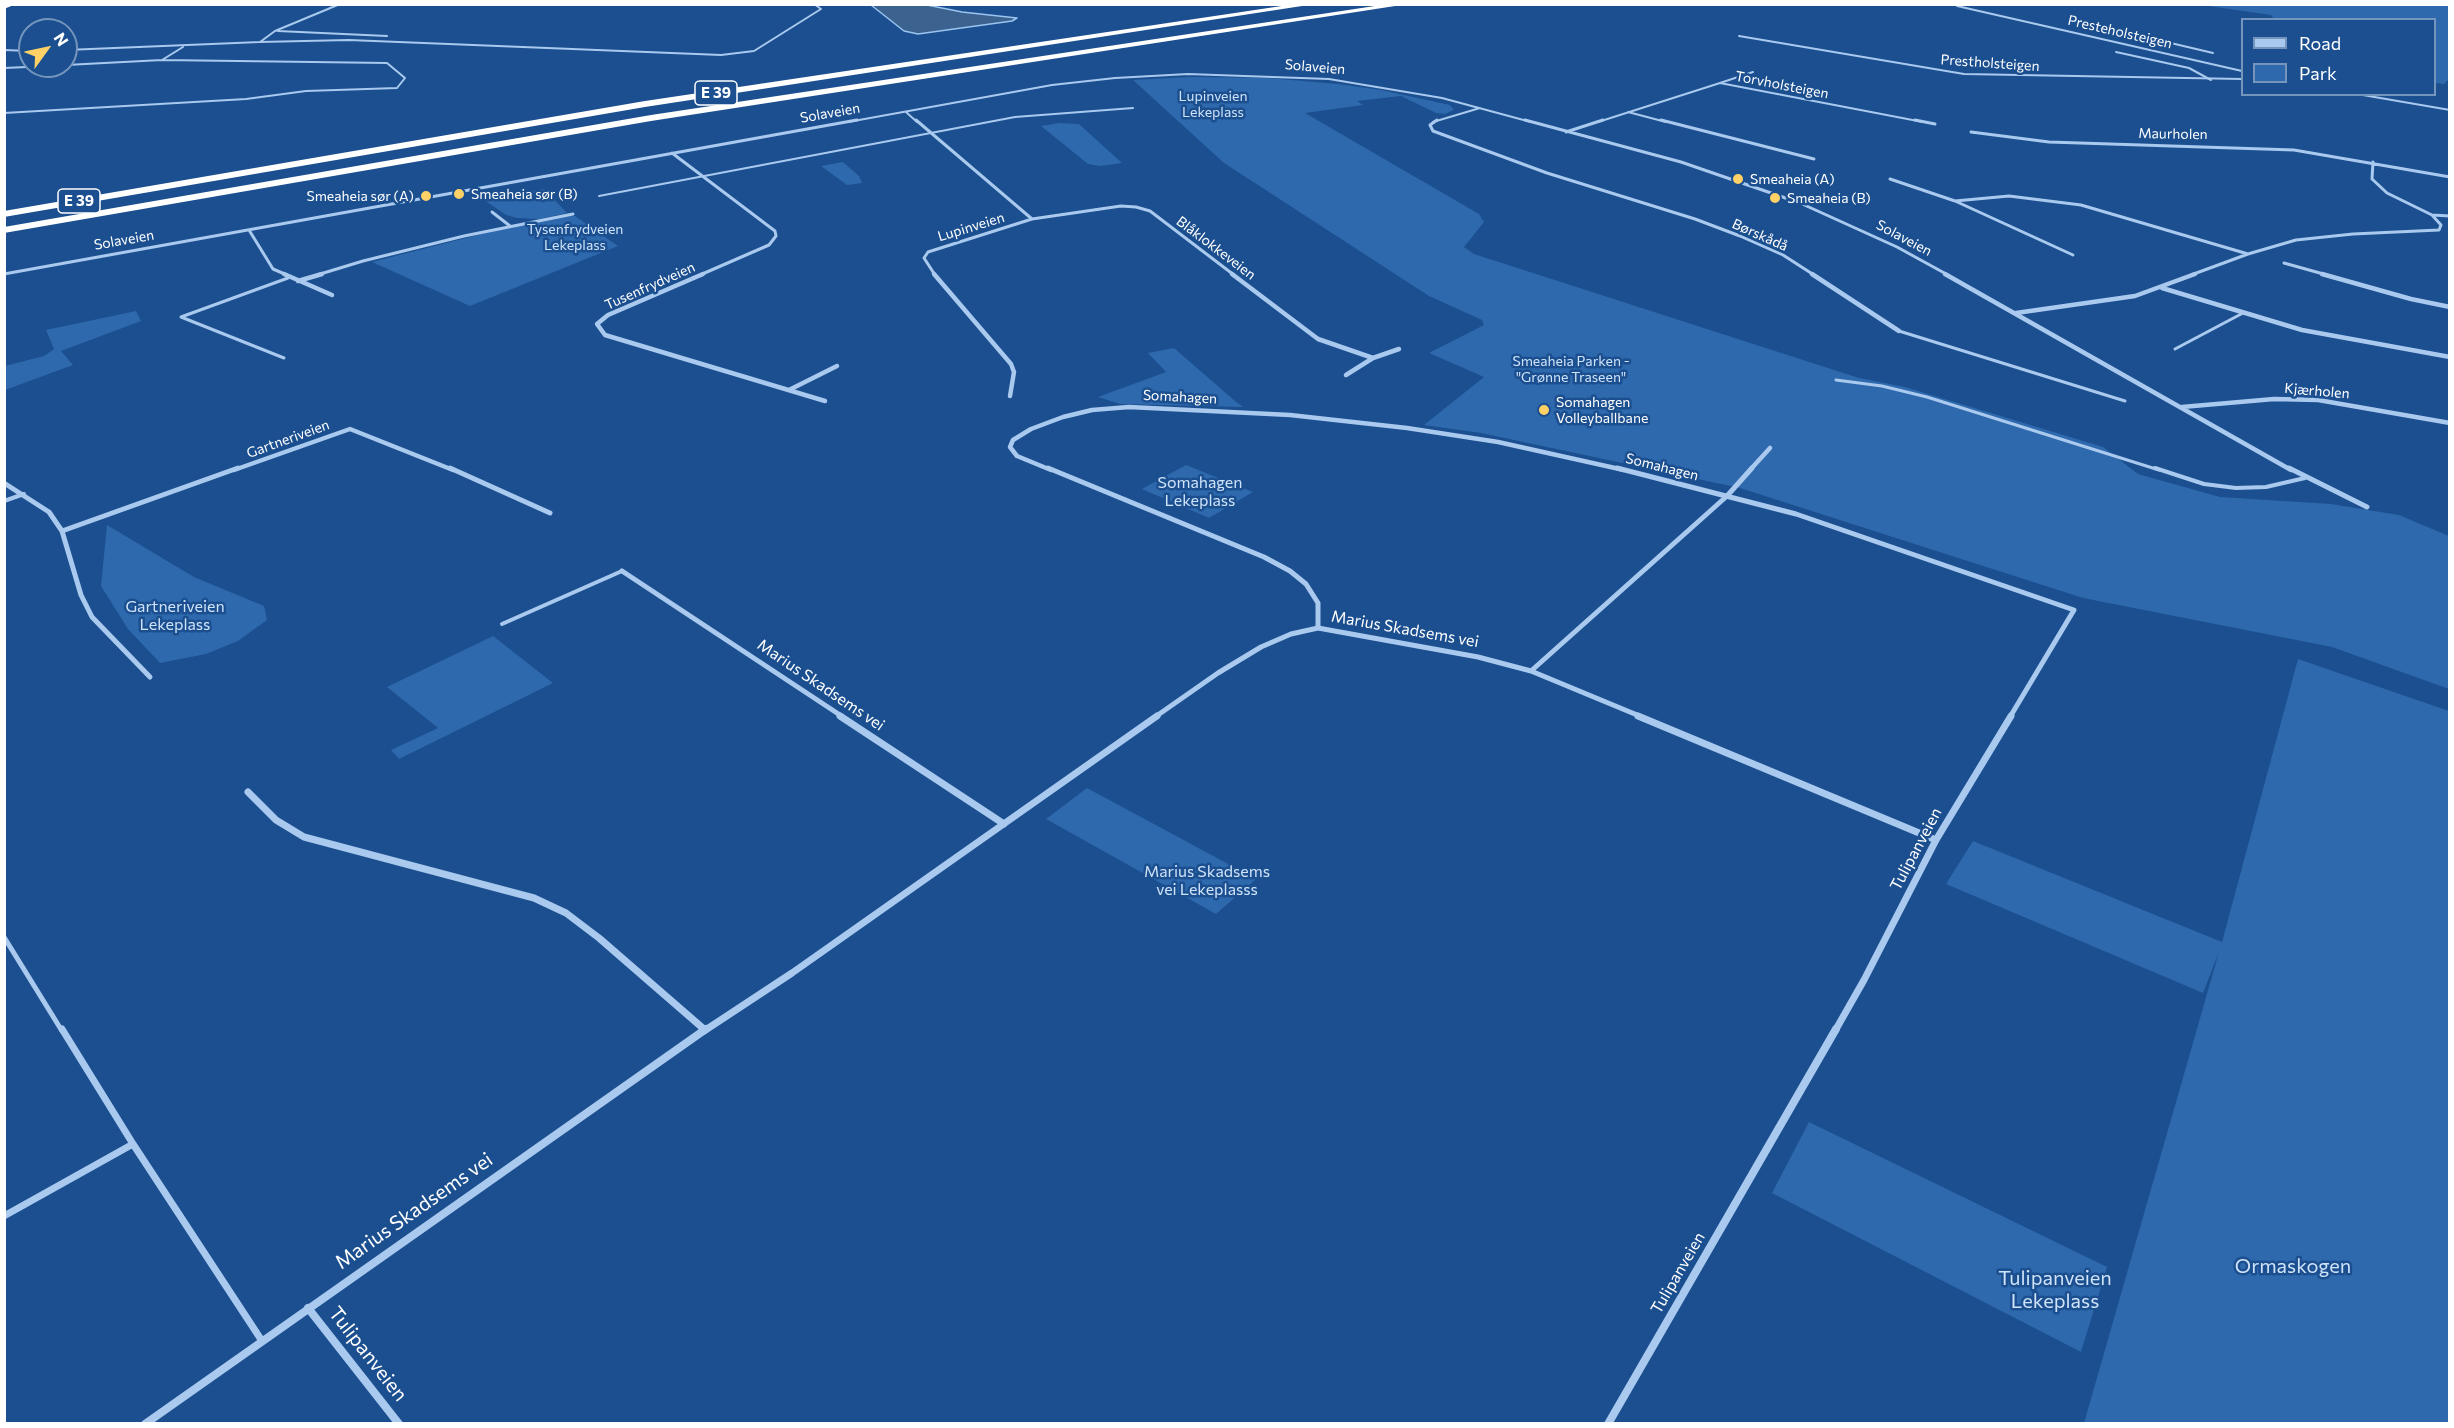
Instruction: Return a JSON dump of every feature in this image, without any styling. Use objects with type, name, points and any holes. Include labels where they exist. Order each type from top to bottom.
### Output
[{"type":"highway","points":[[4,7],[13,4]]},
{"type":"highway","name":"E 39","points":[[4,214],[645,104],[1312,4]]},
{"type":"highway","name":"E 39","points":[[4,230],[651,118],[1406,4]]},
{"type":"street","name":"Presteholsteigen","points":[[1957,6],[2241,71]]},
{"type":"street","name":"Prestholsteigen","points":[[1739,36],[1964,74],[2241,80]]},
{"type":"street","name":"Solaveien","points":[[4,274],[1052,85],[1154,75],[1287,76],[1372,85],[1442,98],[1681,162],[1800,203],[1897,247],[2305,478],[2367,507]]},
{"type":"street","name":"Torvholsteigen","points":[[1566,132],[1720,84],[1935,124]]},
{"type":"street","points":[[2370,96],[2450,110]]},
{"type":"street","name":"Børskådå","points":[[1481,108],[1434,121],[1430,125],[1433,131],[1547,173],[1695,219],[1740,236],[1783,255],[1899,331]]},
{"type":"street","name":"Lupinveien","points":[[906,112],[1032,219]]},
{"type":"street","points":[[1628,112],[1814,159]]},
{"type":"street","name":"Maurholen","points":[[1971,132],[2049,142],[2262,147],[2313,152],[2450,177]]},
{"type":"street","name":"Tusenfrydveien","points":[[672,153],[700,176],[763,220],[775,231],[776,236],[769,244],[758,250],[608,315],[597,324],[605,335],[825,401]]},
{"type":"street","points":[[2015,313],[2121,299],[2162,287],[2248,254],[2315,237],[2439,230],[2441,225],[2432,215],[2387,193],[2372,179],[2373,162]]},
{"type":"street","points":[[1890,179],[1955,201],[2073,255]]},
{"type":"street","points":[[1955,201],[2009,196],[2073,204],[2104,210],[2248,254]]},
{"type":"street","name":"Blåklokkeveien","points":[[1032,219],[1121,206],[1150,211],[1318,339],[1373,358]]},
{"type":"street","points":[[492,212],[510,226]]},
{"type":"street","points":[[298,281],[363,261],[510,226],[573,214]]},
{"type":"street","points":[[2432,215],[2450,216]]},
{"type":"street","name":"Lupinveien","points":[[1010,396],[1014,372],[1011,364],[931,270],[924,258],[928,252],[941,246],[1032,219]]},
{"type":"street","points":[[249,230],[273,269],[288,278],[332,295]]},
{"type":"street","points":[[2284,263],[2411,299],[2450,307]]},
{"type":"street","points":[[2162,287],[2243,314],[2302,330],[2450,357]]},
{"type":"street","points":[[1346,375],[1373,358],[1398,349]]},
{"type":"street","points":[[788,390],[837,366]]},
{"type":"street","name":"Kjærholen","points":[[2182,407],[2274,399],[2318,400],[2450,423]]},
{"type":"street","name":"Somahagen","points":[[1318,628],[1318,603],[1306,584],[1290,571],[1264,557],[1017,456],[1010,447],[1013,440],[1030,429],[1063,417],[1092,410],[1129,407],[1176,408],[1290,415],[1407,428],[1498,442],[1727,496]]},
{"type":"street","name":"Gartneriveien","points":[[62,531],[350,429],[461,473],[550,513]]},
{"type":"street","points":[[1530,671],[1727,496],[1770,448]]},
{"type":"street","points":[[4,483],[49,512],[62,531],[81,595],[92,616],[150,677]]},
{"type":"street","name":"Tulipanveien","points":[[1608,1424],[1864,980],[1936,840],[2074,610],[1796,514],[1727,496]]},
{"type":"street","name":"Marius Skadsems vei","points":[[622,571],[1004,824]]},
{"type":"street","name":"Marius Skadsems vei","points":[[145,1424],[705,1030],[792,973],[1244,657],[1292,634],[1318,628],[1478,657],[1530,671],[1936,840]]},
{"type":"street","points":[[248,792],[276,820],[304,837],[534,898],[566,913],[599,938],[705,1030]]},
{"type":"street","name":"Tulipanveien","points":[[308,1308],[399,1424]]},
{"type":"lane","points":[[260,42],[276,31],[340,4]]},
{"type":"lane","points":[[78,50],[349,40],[721,55],[753,51],[821,9],[814,4]]},
{"type":"lane","points":[[276,31],[387,36]]},
{"type":"lane","points":[[2158,40],[2213,53]]},
{"type":"lane","points":[[162,60],[185,46]]},
{"type":"lane","points":[[2116,52],[2188,68],[2211,80]]},
{"type":"lane","points":[[4,114],[246,99],[306,91],[397,88],[405,78],[387,63],[162,60],[78,64]]},
{"type":"lane","points":[[1720,84],[1753,72]]},
{"type":"lane","points":[[599,196],[932,132],[1042,114],[1133,108]]},
{"type":"lane","points":[[284,358],[181,316],[288,278]]},
{"type":"lane","points":[[2175,349],[2243,314]]},
{"type":"lane","name":"Børskådå","points":[[1899,331],[2125,400]]},
{"type":"lane","points":[[1836,380],[1882,386],[1927,397],[2204,484],[2236,488],[2266,487],[2305,478]]},
{"type":"lane","points":[[4,501],[24,494]]},
{"type":"lane","points":[[502,624],[622,571]]},
{"type":"lane","points":[[4,938],[133,1144],[262,1341]]},
{"type":"lane","points":[[4,1216],[133,1144]]},
{"type":"green space","points":[[2202,5],[2449,5],[2449,79],[2444,84],[2436,83],[2436,18],[2273,18],[2271,15]]},
{"type":"green space","name":"Smeaheia Parken - \"Grønne Traseen\"","points":[[1190,77],[1268,78],[1338,84],[1381,90],[1450,105],[1454,110],[1445,114],[1436,113],[1401,96],[1357,101],[1363,105],[1305,113],[1479,214],[1484,222],[1464,247],[1474,254],[1859,378],[1905,387],[2103,447],[2138,474],[2220,497],[2331,504],[2399,515],[2449,536],[2449,689],[2332,647],[2083,598],[1740,488],[1481,433],[1424,425],[1484,377],[1429,353],[1484,325],[1482,320],[1429,296],[1224,163],[1133,80]]},
{"type":"green space","points":[[1059,123],[1079,124],[1122,163],[1100,166],[1088,164],[1041,126]]},
{"type":"green space","points":[[843,162],[859,176],[862,183],[847,185],[821,166]]},
{"type":"green space","points":[[544,189],[567,213],[540,219],[517,218],[506,215],[484,200]]},
{"type":"green space","name":"Tysenfrydveien Lekeplass","points":[[575,216],[618,246],[470,306],[372,262],[509,227]]},
{"type":"green space","points":[[136,311],[141,321],[61,351],[73,365],[5,390],[5,366],[44,356],[54,349],[46,330]]},
{"type":"green space","points":[[1174,348],[1243,407],[1120,404],[1098,397],[1166,372],[1148,353]]},
{"type":"green space","name":"Somahagen Lekeplass","points":[[1186,465],[1253,492],[1209,518],[1142,489]]},
{"type":"green space","name":"Gartneriveien Lekeplass","points":[[107,525],[194,577],[264,606],[267,620],[238,641],[206,654],[160,663],[128,629],[101,586]]},
{"type":"green space","points":[[493,636],[553,683],[399,759],[391,750],[438,728],[387,687]]},
{"type":"green space","name":"Ormaskogen","points":[[2298,659],[2449,711],[2449,1423],[2084,1423],[2219,952],[2203,993],[1946,884],[1973,841],[2222,942]]},
{"type":"green space","name":"Marius Skadsems vei Lekeplasss","points":[[1087,788],[1256,879],[1216,914],[1046,819]]},
{"type":"green space","name":"Tulipanveien Lekeplass","points":[[1809,1122],[2107,1267],[2081,1352],[1772,1193]]},
{"type":"shaded area","points":[[871,5],[927,5],[962,12],[1017,18],[1012,21],[918,34],[904,31]]},
{"type":"place","name":"Smeaheia (A)","points":[[1738,179]]},
{"type":"place","name":"Smeaheia sør (B)","points":[[459,194]]},
{"type":"place","name":"Smeaheia sør (A)","points":[[426,196]]},
{"type":"place","name":"Smeaheia (B)","points":[[1775,198]]},
{"type":"place","name":"Somahagen Volleyballbane","points":[[1544,410]]},
{"type":"park label","name":"Lupinveien Lekeplass","points":[[1213,104]]}]
